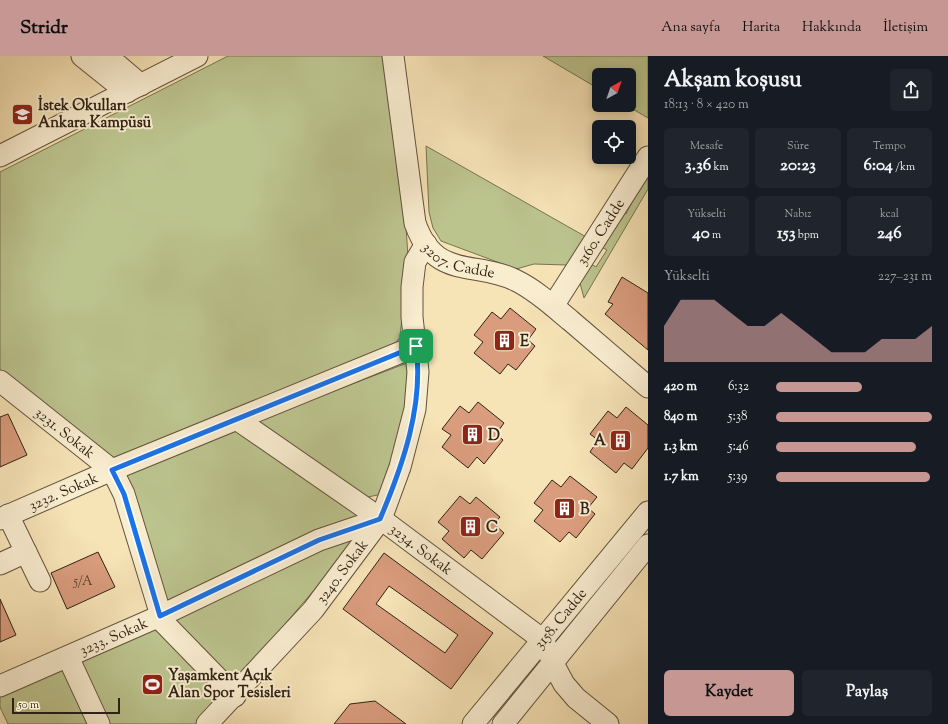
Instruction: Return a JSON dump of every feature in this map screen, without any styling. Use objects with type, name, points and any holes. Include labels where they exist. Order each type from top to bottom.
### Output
[{"type":"street","points":[[82,56],[134,88]]},
{"type":"street","points":[[107,56],[134,88]]},
{"type":"street","points":[[0,156],[197,56]]},
{"type":"street","name":"3207. Cadde","points":[[392,56],[415,223],[426,244],[441,259],[450,264],[461,268],[508,277],[527,287],[553,306],[648,386]]},
{"type":"street","name":"3160. Cadde","points":[[553,306],[648,157]]},
{"type":"street","name":"3240. Sokak","points":[[207,724],[235,696],[313,610],[380,519],[400,467],[415,409],[418,378],[412,302],[415,262],[426,244]]},
{"type":"street","name":"3232. Sokak","points":[[4,517],[112,470],[238,420],[416,346]]},
{"type":"street","name":"3231. Sokak","points":[[0,381],[112,470],[124,494],[160,616],[168,628],[235,696]]},
{"type":"street","name":"3234. Sokak","points":[[238,420],[380,519],[543,640]]},
{"type":"street","name":"3158. Cadde","points":[[472,724],[648,512]]},
{"type":"street","points":[[4,517],[26,552],[40,581]]},
{"type":"street","name":"3233. Sokak","points":[[0,686],[160,616],[319,540],[380,519]]},
{"type":"street","name":"3158. Cadde","points":[[503,724],[554,664],[648,546]]},
{"type":"street","points":[[0,564],[26,552]]},
{"type":"street","points":[[543,640],[560,678],[576,698],[608,724]]},
{"type":"street","points":[[68,657],[99,724]]},
{"type":"green space","points":[[228,56],[383,56],[405,211],[408,257],[400,337],[394,346],[110,459],[0,375],[0,172]]},
{"type":"green space","points":[[543,56],[648,56],[648,118],[636,111],[636,68],[592,68],[592,85]]},
{"type":"green space","points":[[426,146],[588,238],[573,260],[567,265],[534,264],[516,269],[441,241],[433,228],[429,212]]},
{"type":"green space","points":[[648,169],[648,189],[584,298],[580,283],[586,261],[596,267],[607,250],[596,244],[618,211],[626,214]]},
{"type":"green space","points":[[407,363],[408,391],[402,426],[382,494],[368,497],[256,423],[258,420]]},
{"type":"green space","points":[[232,430],[240,430],[369,517],[366,530],[235,682],[172,622],[122,473]]},
{"type":"green space","name":"Yaşamkent Açık Alan Spor Tesisleri","points":[[156,628],[224,693],[198,724],[108,724],[82,664],[84,660]]},
{"type":"green space","points":[[66,666],[96,724],[8,724],[0,707],[0,693]]},
{"type":"building","points":[[622,277],[648,293],[648,350],[605,314],[613,304],[608,302]]},
{"type":"building","name":"E","points":[[510,308],[536,329],[528,340],[535,346],[516,370],[508,364],[500,374],[474,353],[483,342],[474,335],[492,312],[501,319]]},
{"type":"building","name":"D","points":[[478,402],[504,423],[496,434],[503,440],[484,464],[477,457],[468,468],[442,447],[451,435],[442,429],[460,406],[469,413]]},
{"type":"building","name":"A","points":[[626,407],[648,425],[648,448],[632,469],[624,463],[616,473],[590,452],[598,440],[590,434],[608,411],[617,418]]},
{"type":"building","points":[[8,414],[27,455],[0,467],[0,417]]},
{"type":"building","name":"B","points":[[570,476],[597,497],[588,508],[595,514],[576,538],[569,532],[560,542],[534,521],[543,510],[534,503],[552,480],[561,487]]},
{"type":"building","name":"C","points":[[460,496],[470,504],[476,497],[500,517],[494,524],[504,533],[482,559],[471,550],[464,558],[442,539],[449,531],[438,522]]},
{"type":"building","points":[[98,552],[115,587],[67,609],[51,573]]},
{"type":"building","points":[[384,553],[493,633],[451,689],[343,609]],"holes":[[[389,586],[458,635],[445,653],[376,604]]]},
{"type":"building","points":[[0,599],[16,635],[0,642]]},
{"type":"building","points":[[375,701],[406,724],[334,724],[350,704]]},
{"type":"place","name":"İstek Okulları Ankara Kampüsü","points":[[22,114]]},
{"type":"place","name":"E","points":[[505,341]]},
{"type":"place","name":"D","points":[[473,435]]},
{"type":"place","name":"A","points":[[621,440]]},
{"type":"place","name":"B","points":[[565,509]]},
{"type":"place","name":"C","points":[[471,527]]},
{"type":"place","name":"Yaşamkent Açık Alan Spor Tesisleri","points":[[153,684]]},
{"type":"route","points":[[416,346],[418,360],[418,385],[415,409],[400,467],[392,492],[380,519],[349,528],[319,540],[160,616],[124,494],[112,470],[238,420],[416,346]]}]
